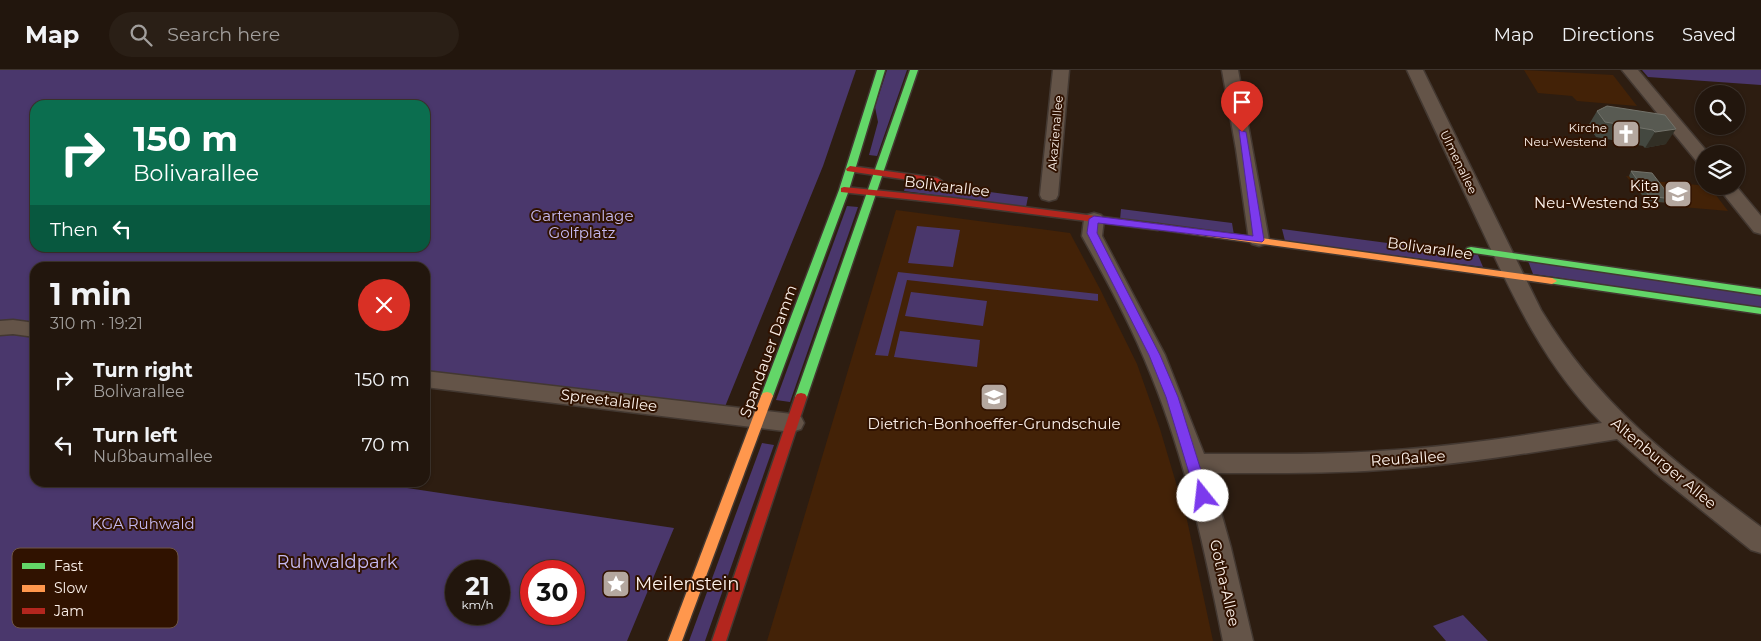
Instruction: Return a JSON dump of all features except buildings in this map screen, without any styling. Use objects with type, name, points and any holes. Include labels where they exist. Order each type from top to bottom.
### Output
[{"type":"main road","name":"Spandauer Damm","points":[[675,641],[844,190],[881,70]]},
{"type":"main road","points":[[719,641],[914,70]]},
{"type":"main road","name":"Bolivarallee","points":[[850,169],[953,185]]},
{"type":"main road","name":"Bolivarallee","points":[[844,190],[1046,213],[1257,227],[1513,275],[1761,311]]},
{"type":"main road","points":[[1046,213],[1047,195]]},
{"type":"main road","name":"Bolivarallee","points":[[1462,249],[1761,292]]},
{"type":"street","name":"Akazienallee","points":[[1047,195],[1061,70]]},
{"type":"street","points":[[1230,70],[1257,227]]},
{"type":"street","name":"Ulmenallee","points":[[1415,70],[1513,275]]},
{"type":"street","points":[[1630,70],[1695,148]]},
{"type":"street","points":[[1734,195],[1761,228]]},
{"type":"street","name":"Gotha-Allee","points":[[1095,215],[1092,236],[1148,341],[1172,397],[1194,464],[1221,560],[1238,641]]},
{"type":"street","name":"Altenburger Allee","points":[[1513,275],[1536,322],[1552,348],[1584,390],[1621,430],[1670,472],[1761,542]]},
{"type":"street","points":[[0,328],[13,327],[30,329]]},
{"type":"street","name":"Spreetalallee","points":[[430,380],[792,423]]},
{"type":"street","name":"Reußallee","points":[[1194,464],[1316,464],[1404,460],[1523,446],[1621,430]]},
{"type":"shaded area","points":[[1524,70],[1613,75],[1637,106],[1577,101],[1572,96],[1538,93]]},
{"type":"shaded area","name":"Kita Neu-Westend 53","points":[[1626,176],[1650,178],[1652,181],[1695,185],[1695,195],[1716,195],[1728,211],[1671,206],[1669,203],[1646,201]]},
{"type":"shaded area","name":"Dietrich-Bonhoeffer-Grundschule","points":[[896,210],[1070,233],[1137,364],[1160,429],[1187,520],[1213,641],[767,641]]},
{"type":"green space","points":[[0,70],[856,70],[823,166],[722,414],[430,380],[430,262],[30,262],[30,487],[401,487],[674,528],[627,641],[0,641]]},
{"type":"green space","points":[[887,70],[907,70],[877,156],[869,155],[878,122],[875,107]]},
{"type":"green space","points":[[1642,70],[1761,70],[1761,85],[1648,77]]},
{"type":"green space","points":[[907,181],[1028,197],[1026,207],[904,191]]},
{"type":"green space","points":[[847,206],[858,207],[790,402],[776,400]]},
{"type":"green space","points":[[1121,209],[1232,223],[1234,235],[1120,220]]},
{"type":"green space","points":[[917,226],[960,230],[953,267],[908,263]]},
{"type":"green space","points":[[1282,229],[1478,255],[1483,267],[1285,241]]},
{"type":"green space","points":[[1528,261],[1761,295],[1761,308],[1533,274]]},
{"type":"green space","points":[[898,272],[1098,294],[1098,301],[907,280],[888,356],[875,355]]},
{"type":"green space","points":[[911,292],[987,301],[983,326],[905,316]]},
{"type":"green space","points":[[900,331],[980,340],[977,367],[894,357]]},
{"type":"green space","points":[[762,443],[774,445],[705,641],[689,641]]},
{"type":"green space","points":[[1463,615],[1488,641],[1446,641],[1433,626]]},
{"type":"traffic: fast","points":[[767,396],[844,190],[881,70]]},
{"type":"traffic: fast","points":[[801,397],[914,70]]},
{"type":"traffic: fast","points":[[1471,250],[1761,292]]},
{"type":"traffic: fast","points":[[1552,281],[1761,311]]},
{"type":"traffic: slow","points":[[1158,227],[1552,281]]},
{"type":"traffic: slow","points":[[675,641],[767,396]]},
{"type":"traffic: jam","points":[[850,169],[937,181]]},
{"type":"traffic: jam","points":[[844,190],[953,201],[1158,227]]},
{"type":"traffic: jam","points":[[719,641],[801,397]]},
{"type":"place","name":"Kirche Neu-Westend","points":[[1626,134]]},
{"type":"place","name":"Kita Neu-Westend 53","points":[[1678,194]]},
{"type":"place","name":"Dietrich-Bonhoeffer-Grundschule","points":[[994,397]]},
{"type":"place","name":"Meilenstein","points":[[616,584]]},
{"type":"route","points":[[1203,496],[1172,397],[1148,341],[1092,233],[1094,219],[1259,240],[1242,132]]},
{"type":"park label","name":"Gartenanlage Golfplatz","points":[[582,224]]},
{"type":"park label","name":"KGA Ruhwald","points":[[143,523]]},
{"type":"park label","name":"Ruhwaldpark","points":[[337,562]]}]
